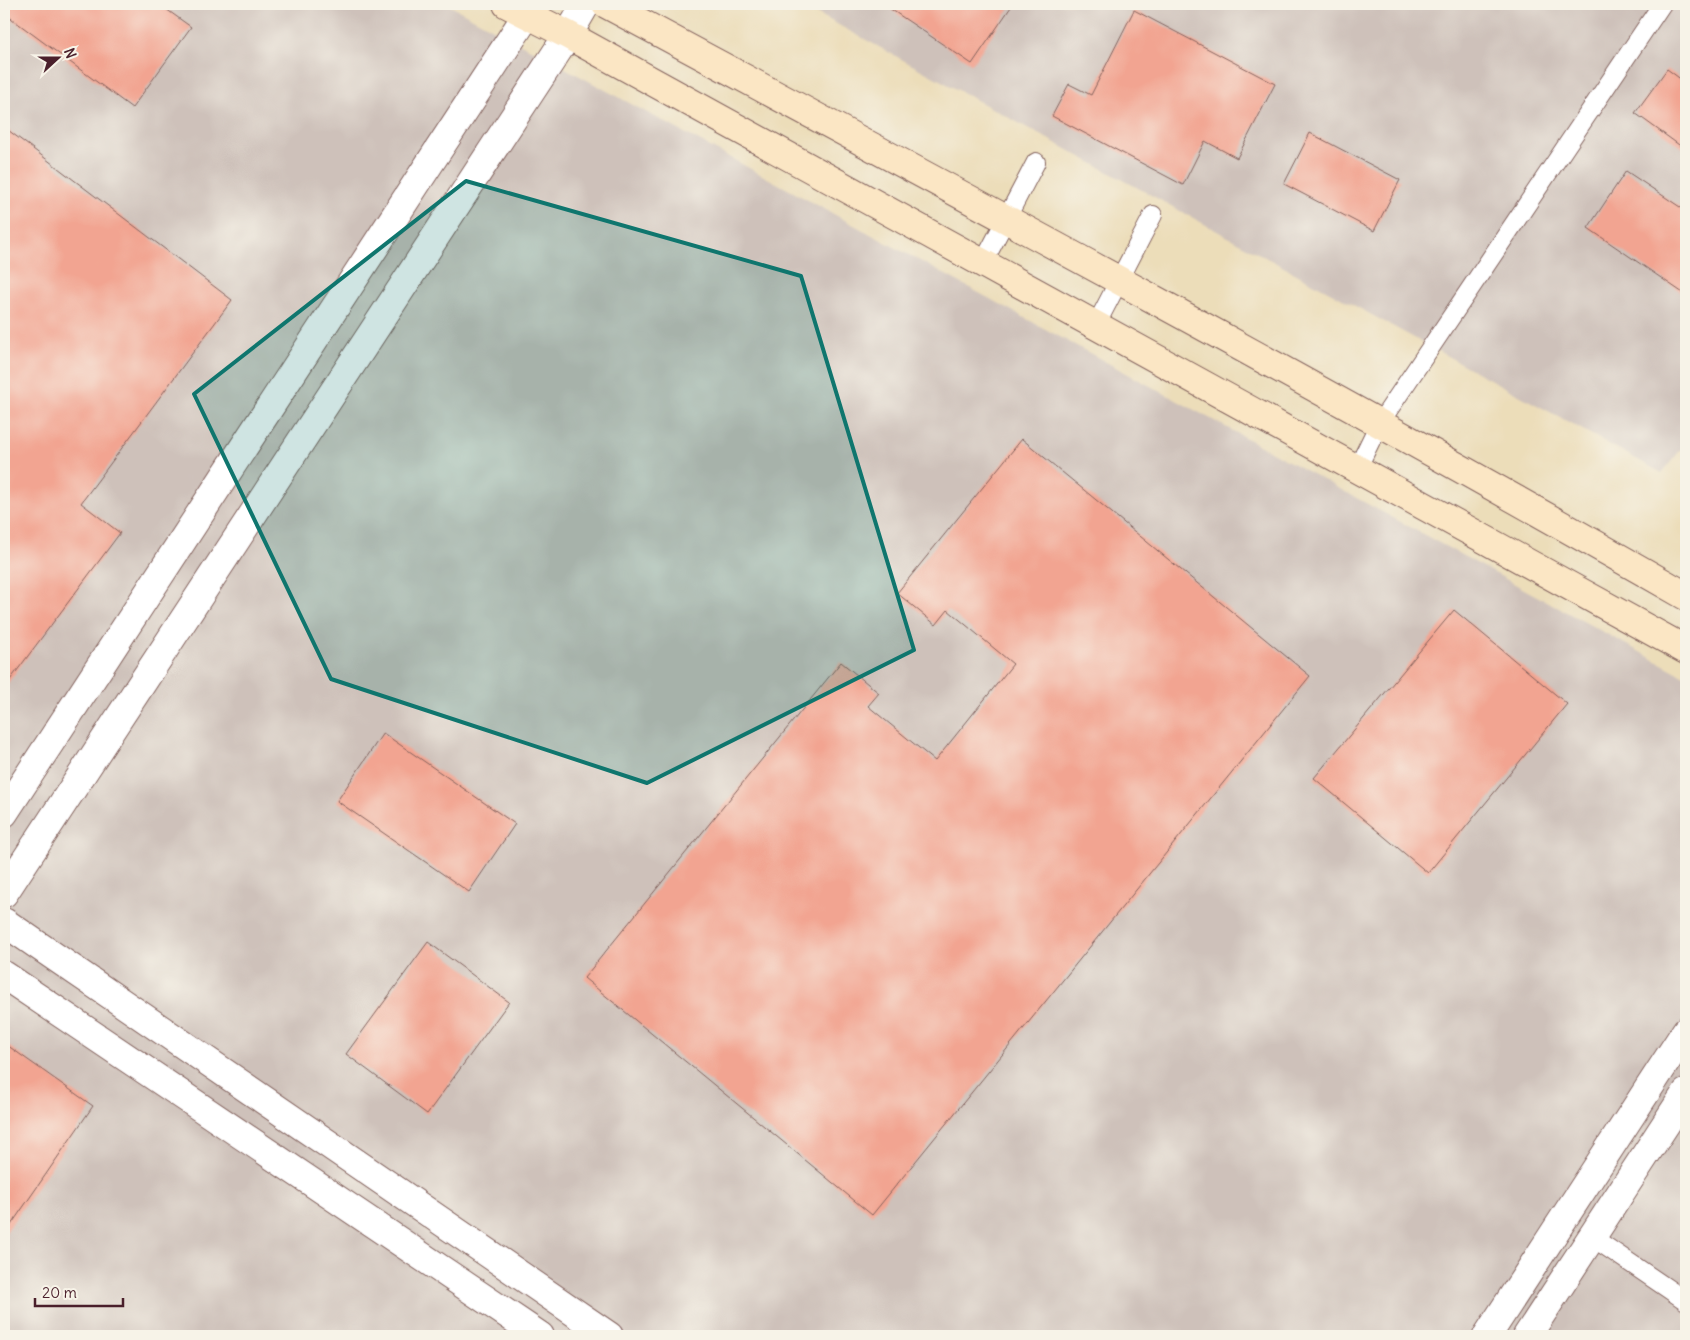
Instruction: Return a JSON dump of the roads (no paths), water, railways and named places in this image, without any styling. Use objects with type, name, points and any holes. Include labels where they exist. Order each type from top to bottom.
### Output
[{"type":"street","points":[[4,892],[568,35],[586,4]]},
{"type":"street","points":[[606,4],[1118,280],[1686,596]]},
{"type":"street","points":[[4,813],[523,7],[568,35],[1686,650]]},
{"type":"street","points":[[4,922],[609,1336]]},
{"type":"street","points":[[4,975],[540,1336]]},
{"type":"street","points":[[1487,1336],[1686,1032]]},
{"type":"street","points":[[1527,1336],[1686,1093]]},
{"type":"lane","points":[[1357,469],[1379,424],[1662,4]]},
{"type":"lane","points":[[983,263],[1036,162]]},
{"type":"lane","points":[[1096,325],[1152,215]]},
{"type":"lane","points":[[1592,1237],[1686,1301]]}]
